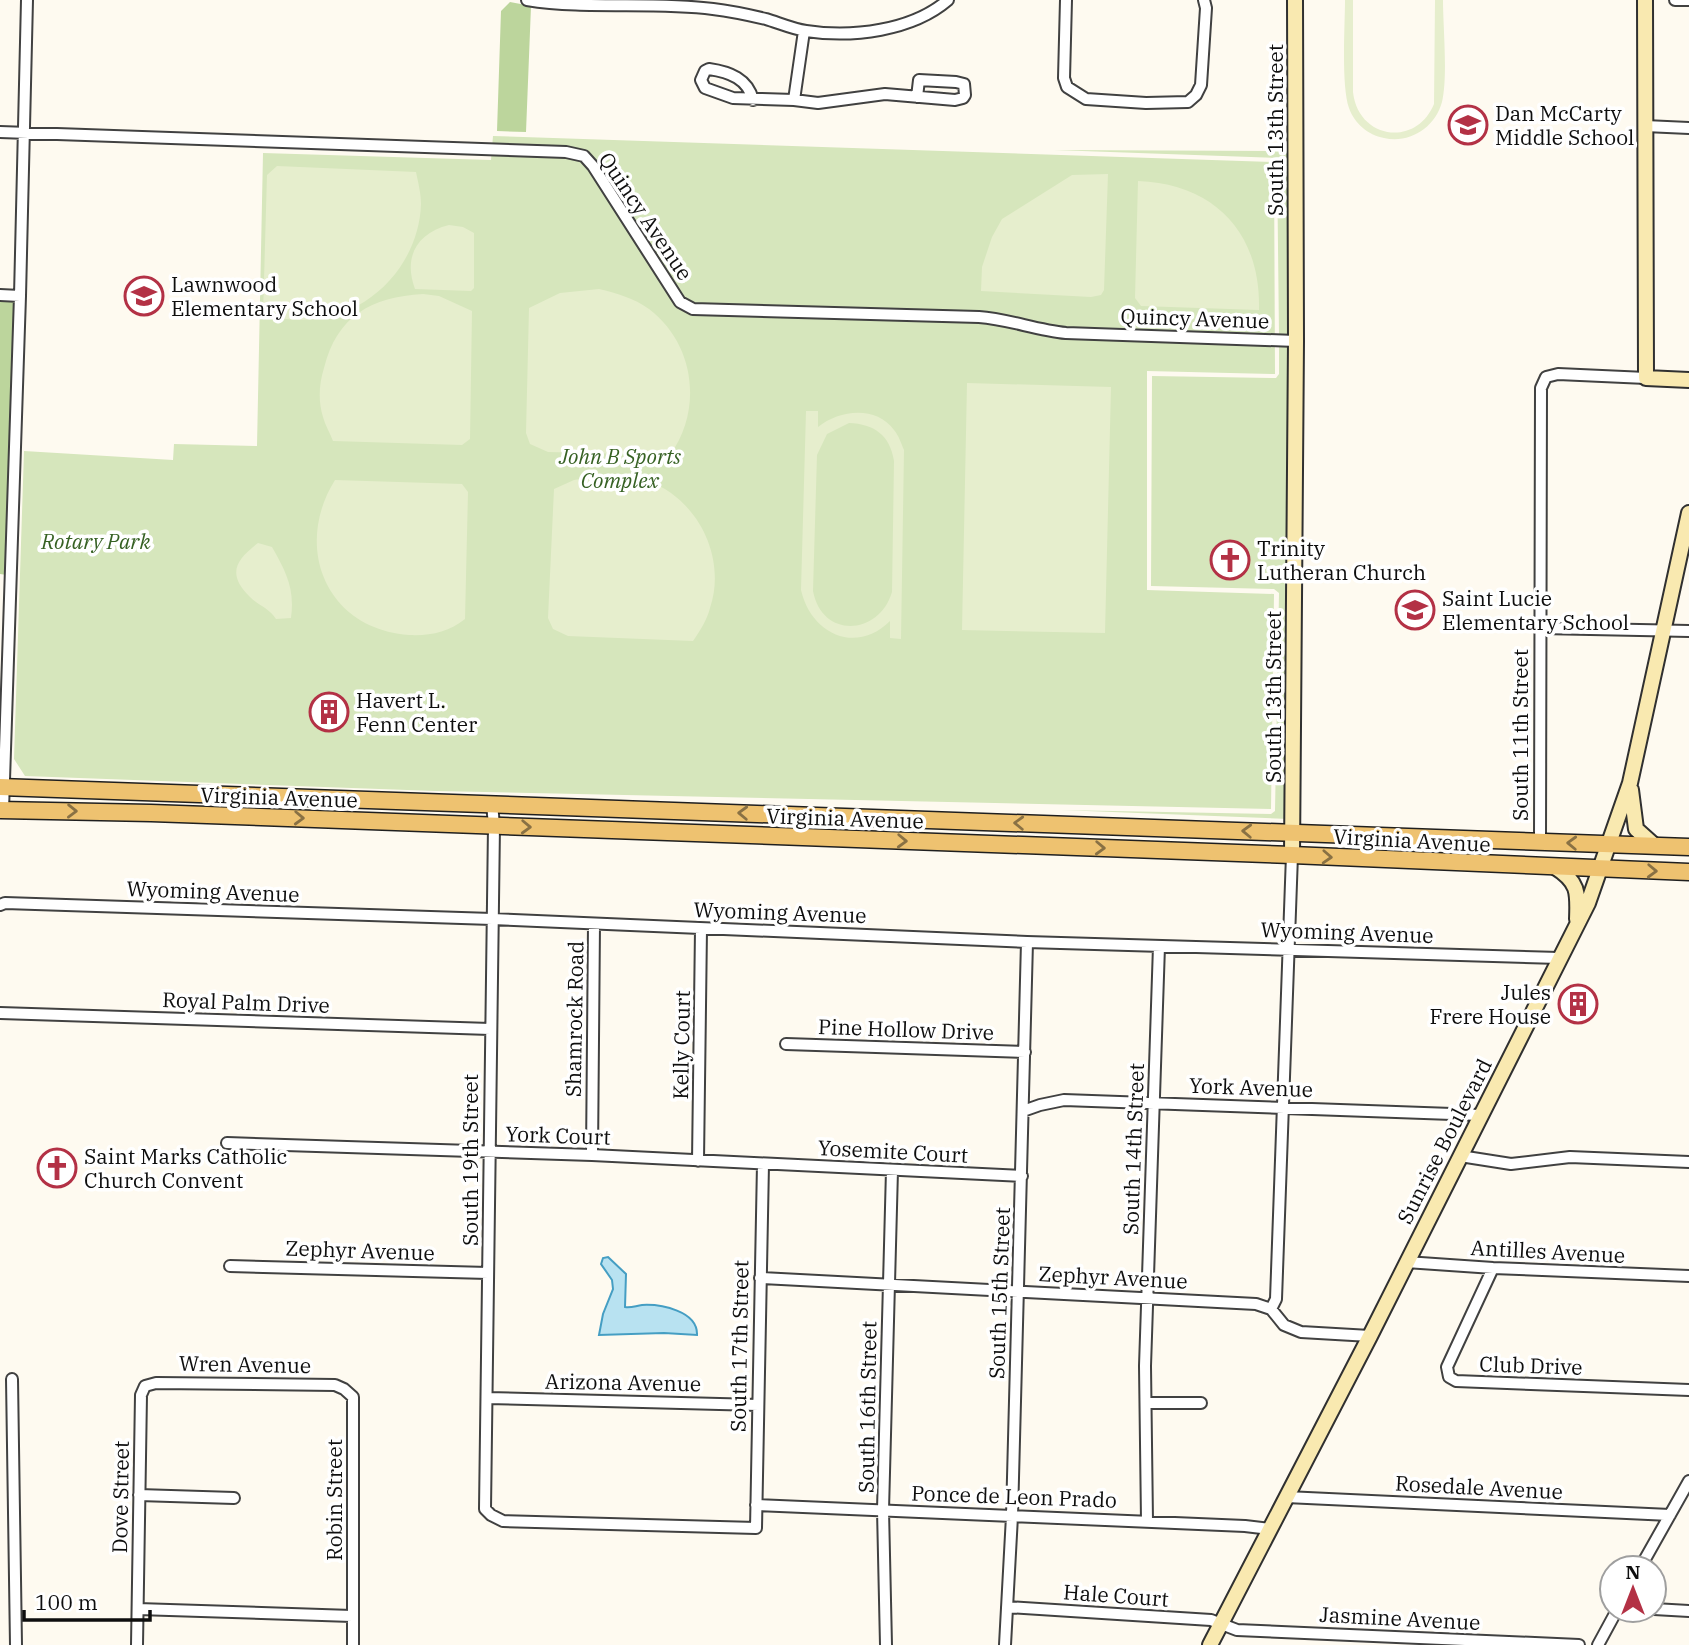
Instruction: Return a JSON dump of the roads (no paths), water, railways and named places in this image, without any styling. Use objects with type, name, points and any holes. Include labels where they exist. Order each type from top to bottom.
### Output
[{"type":"main road","name":"Virginia Avenue","points":[[2,787],[1689,847]]},
{"type":"main road","points":[[151,813],[271,807],[284,795]]},
{"type":"main road","name":"Virginia Avenue","points":[[2,810],[151,813],[1689,872]]},
{"type":"street","points":[[2,810],[20,296],[27,0]]},
{"type":"street","points":[[527,0],[714,9],[804,31],[836,34],[874,31],[910,22],[948,0]]},
{"type":"street","points":[[1066,0],[1065,78],[1068,87],[1086,99],[1146,103],[1188,102],[1196,95],[1201,85],[1206,8],[1204,0]]},
{"type":"street","name":"South 13th Street","points":[[1271,1309],[1276,1299],[1293,855],[1296,0]]},
{"type":"street","points":[[1645,0],[1646,378],[1689,380]]},
{"type":"street","points":[[1675,0],[1689,0]]},
{"type":"street","points":[[794,100],[804,31]]},
{"type":"street","points":[[753,100],[751,90],[745,82],[724,71],[705,71],[701,80],[705,88],[733,98],[753,100],[794,100],[818,103],[885,94],[917,97]]},
{"type":"street","points":[[1646,126],[1689,128]]},
{"type":"street","name":"Quincy Avenue","points":[[0,132],[566,152],[584,156],[593,166],[680,302],[693,309],[999,318],[1047,331],[1066,333],[1296,341]]},
{"type":"street","points":[[0,295],[20,296]]},
{"type":"street","name":"South 11th Street","points":[[1540,842],[1541,388],[1546,377],[1558,374],[1646,378]]},
{"type":"street","name":"Sunrise Boulevard","points":[[1210,1645],[1370,1336],[1602,870],[1630,783],[1689,513]]},
{"type":"street","points":[[1541,628],[1689,631]]},
{"type":"street","points":[[1630,783],[1636,829],[1655,846]]},
{"type":"street","name":"South 19th Street","points":[[492,803],[494,826],[485,1509],[503,1521],[756,1528]]},
{"type":"street","points":[[958,843],[959,821]]},
{"type":"street","points":[[1555,867],[1574,883],[1577,924]]},
{"type":"street","name":"Wyoming Avenue","points":[[0,905],[5,902],[1027,942],[1559,958]]},
{"type":"street","name":"Shamrock Road","points":[[592,1155],[594,924]]},
{"type":"street","name":"Kelly Court","points":[[698,1161],[701,929]]},
{"type":"street","name":"South 15th Street","points":[[1005,1645],[1012,1516],[1027,942]]},
{"type":"street","name":"South 14th Street","points":[[1147,1521],[1147,1297],[1159,946]]},
{"type":"street","name":"Royal Palm Drive","points":[[0,1013],[490,1029]]},
{"type":"street","name":"Pine Hollow Drive","points":[[786,1044],[1025,1052]]},
{"type":"street","name":"York Avenue","points":[[1023,1111],[1065,1100],[1480,1115]]},
{"type":"street","name":"York Court","points":[[227,1143],[592,1155],[763,1164]]},
{"type":"street","points":[[1460,1156],[1511,1164],[1570,1157],[1689,1162]]},
{"type":"street","name":"Yosemite Court","points":[[763,1164],[1022,1177]]},
{"type":"street","name":"South 17th Street","points":[[756,1528],[763,1164]]},
{"type":"street","name":"South 16th Street","points":[[886,1645],[883,1510],[892,1170]]},
{"type":"street","name":"Antilles Avenue","points":[[1406,1262],[1689,1276]]},
{"type":"street","name":"Zephyr Avenue","points":[[230,1266],[488,1273]]},
{"type":"street","name":"Club Drive","points":[[1493,1268],[1447,1367],[1449,1377],[1456,1381],[1689,1390]]},
{"type":"street","name":"Zephyr Avenue","points":[[760,1278],[1256,1304],[1271,1309],[1284,1325],[1301,1332],[1370,1336]]},
{"type":"street","points":[[12,1379],[16,1645]]},
{"type":"street","name":"Wren Avenue","points":[[145,1386],[156,1383],[335,1385],[344,1389]]},
{"type":"street","name":"Dove Street","points":[[137,1645],[141,1395],[145,1386]]},
{"type":"street","name":"Robin Street","points":[[344,1389],[353,1397],[353,1645]]},
{"type":"street","name":"Arizona Avenue","points":[[487,1398],[758,1405]]},
{"type":"street","points":[[1146,1403],[1201,1403]]},
{"type":"street","points":[[1648,1554],[1689,1481]]},
{"type":"street","points":[[139,1495],[234,1498]]},
{"type":"street","name":"Rosedale Avenue","points":[[1286,1497],[1670,1514]]},
{"type":"street","name":"Ponce de Leon Prado","points":[[756,1505],[1147,1521],[1270,1529]]},
{"type":"street","name":"Hale Court","points":[[1007,1607],[1211,1620],[1221,1623]]},
{"type":"street","points":[[138,1609],[352,1616]]},
{"type":"street","points":[[1668,1610],[1689,1611]]},
{"type":"street","name":"Jasmine Avenue","points":[[1221,1623],[1237,1630],[1579,1645]]},
{"type":"street","points":[[1598,1645],[1609,1624]]},
{"type":"water","points":[[608,1257],[626,1274],[625,1307],[650,1305],[677,1311],[692,1320],[697,1335],[599,1335],[603,1314],[613,1289],[612,1280],[601,1264],[603,1258]]},
{"type":"place","name":"Dan McCarty Middle School","points":[[1468,125]]},
{"type":"place","name":"Lawnwood Elementary School","points":[[144,296]]},
{"type":"place","name":"Trinity Lutheran Church","points":[[1230,560]]},
{"type":"place","name":"Saint Lucie Elementary School","points":[[1415,610]]},
{"type":"place","name":"Havert L. Fenn Center","points":[[329,712]]},
{"type":"place","name":"Jules Frere House","points":[[1578,1004]]},
{"type":"place","name":"Saint Marks Catholic Church Convent","points":[[57,1168]]},
{"type":"park label","name":"John B Sports Complex","points":[[620,468]]},
{"type":"park label","name":"Rotary Park","points":[[96,541]]}]
